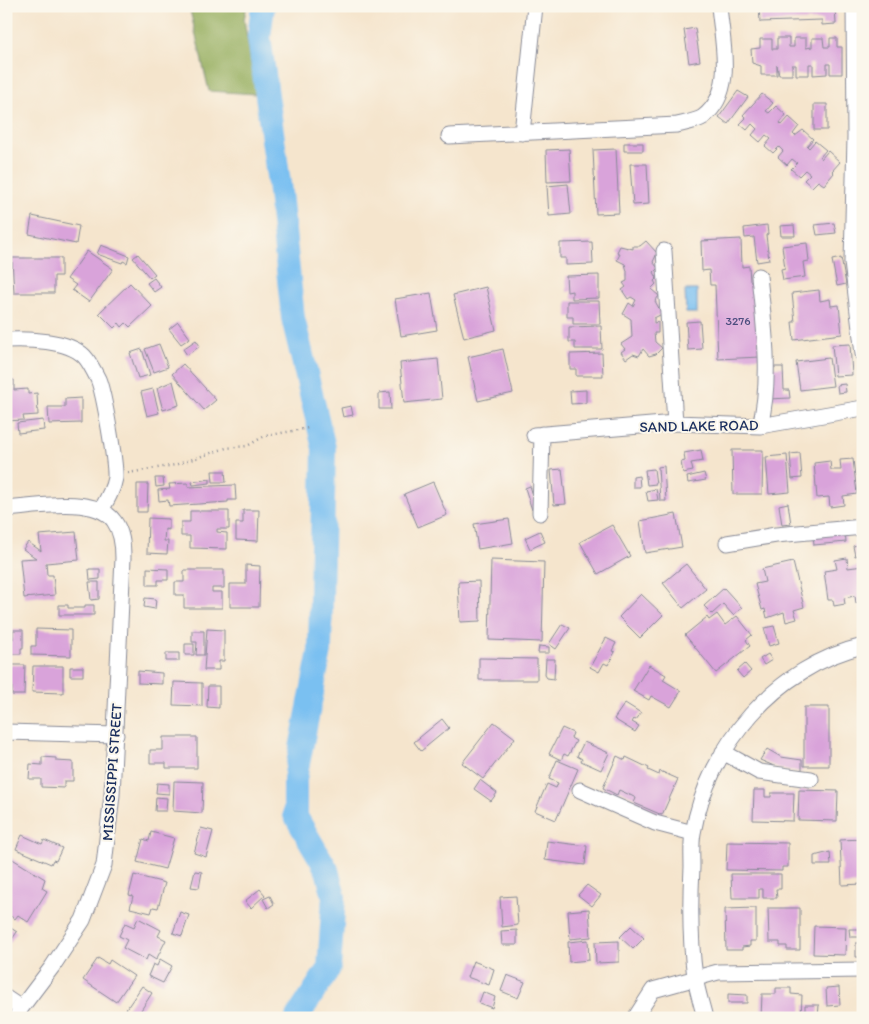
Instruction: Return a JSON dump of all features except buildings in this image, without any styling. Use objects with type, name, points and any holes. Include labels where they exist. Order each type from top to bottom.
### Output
[{"type":"street","points":[[522,133],[535,6]]},
{"type":"street","points":[[449,136],[677,125],[702,118],[718,102],[724,77],[720,6]]},
{"type":"street","points":[[854,6],[859,137],[852,262],[863,354]]},
{"type":"street","points":[[664,251],[674,423]]},
{"type":"street","points":[[759,276],[765,333],[765,405],[760,426]]},
{"type":"street","points":[[6,340],[24,339],[56,343],[84,356],[98,380],[114,460],[115,478],[111,494],[101,510],[62,505],[6,509]]},
{"type":"street","name":"SAND LAKE ROAD","points":[[540,513],[538,435],[674,423],[760,426],[863,408]]},
{"type":"street","name":"MISSISSIPPI STREET","points":[[19,1013],[52,968],[83,920],[104,865],[112,795],[116,735],[122,540],[114,520],[101,510]]},
{"type":"street","points":[[727,544],[776,534],[863,527]]},
{"type":"street","points":[[706,1018],[695,978],[690,898],[693,833],[706,790],[724,752],[751,713],[791,677],[843,650],[863,646]]},
{"type":"street","points":[[6,732],[116,735]]},
{"type":"street","points":[[724,752],[759,772],[811,779]]},
{"type":"street","points":[[580,790],[655,824],[693,833]]},
{"type":"street","points":[[635,1018],[653,990],[718,972],[863,970]]},
{"type":"street","points":[[6,998],[19,1013]]},
{"type":"path","points":[[115,478],[134,471],[175,465],[226,448],[247,446],[265,436],[309,428]]},
{"type":"green space","points":[[189,6],[247,6],[244,19],[256,94],[209,91]]},
{"type":"water","points":[[685,290],[697,290],[697,313],[686,313]]},
{"type":"waterway","points":[[263,6],[259,37],[279,183],[293,318],[324,448],[320,651],[295,779],[295,815],[327,870],[334,897],[329,968],[297,1018]]}]
